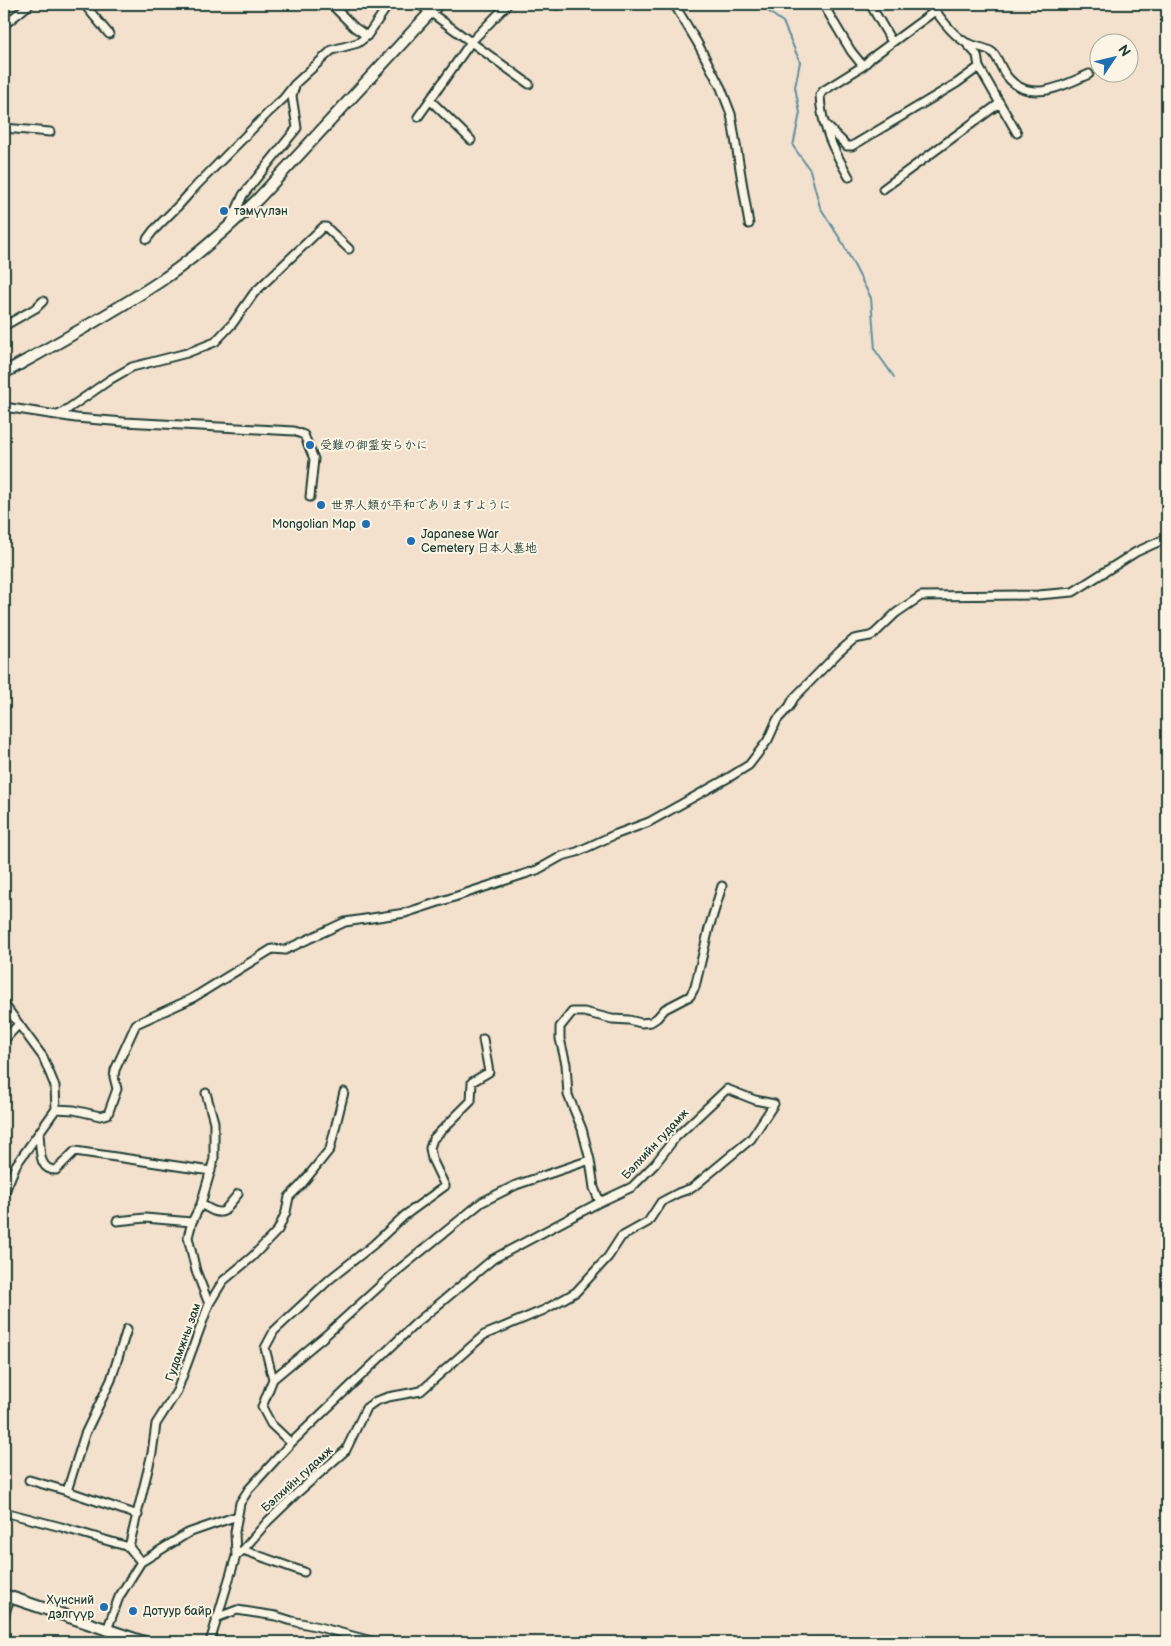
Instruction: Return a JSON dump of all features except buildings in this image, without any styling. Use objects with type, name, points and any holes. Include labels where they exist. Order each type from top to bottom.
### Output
[{"type":"main road","points":[[4,373],[158,282],[200,252],[258,199],[434,8]]},
{"type":"main road","points":[[7,1596],[144,1642]]},
{"type":"street","points":[[84,4],[109,34]]},
{"type":"street","points":[[331,4],[354,27],[367,36]]},
{"type":"street","points":[[148,239],[153,231],[284,98],[295,84],[332,50],[358,43],[367,36],[389,4]]},
{"type":"street","points":[[420,4],[434,8],[471,42],[529,84]]},
{"type":"street","points":[[418,117],[471,42],[508,4]]},
{"type":"street","points":[[674,4],[718,82],[731,114],[749,224]]},
{"type":"street","points":[[822,4],[863,66]]},
{"type":"street","points":[[870,4],[892,42]]},
{"type":"street","points":[[4,25],[27,5]]},
{"type":"street","points":[[849,177],[833,148],[824,123],[820,95],[863,66],[933,7],[948,28],[977,55],[978,67],[1017,133]]},
{"type":"street","points":[[966,43],[993,52],[1006,76],[1016,85],[1026,90],[1045,91],[1061,87],[1088,74]]},
{"type":"street","points":[[824,123],[847,146],[852,146],[957,84],[978,67]]},
{"type":"street","points":[[229,227],[243,195],[297,128],[292,96],[295,84]]},
{"type":"street","points":[[430,100],[471,140]]},
{"type":"street","points":[[883,189],[1000,103]]},
{"type":"street","points":[[4,128],[50,132]]},
{"type":"street","points":[[59,415],[111,378],[132,367],[187,353],[215,342],[233,323],[254,293],[323,227],[326,227],[349,249]]},
{"type":"street","points":[[4,326],[36,308],[44,301]]},
{"type":"street","points":[[4,407],[124,422],[294,431],[304,435],[314,459],[310,497]]},
{"type":"street","points":[[56,1110],[74,1110],[100,1116],[108,1114],[117,1089],[114,1077],[115,1070],[136,1024],[190,999],[272,950],[285,950],[345,922],[406,913],[537,870],[562,856],[648,822],[728,778],[749,765],[768,740],[777,720],[789,707],[794,698],[839,652],[854,639],[874,634],[896,613],[921,596],[1038,595],[1073,592],[1136,552],[1167,538]]},
{"type":"street","points":[[600,1202],[594,1188],[590,1160],[582,1129],[568,1095],[566,1064],[560,1039],[560,1027],[572,1012],[584,1012],[612,1019],[641,1023],[651,1022],[658,1018],[665,1009],[690,996],[695,987],[709,928],[722,886]]},
{"type":"street","points":[[4,1004],[43,1057],[55,1086],[56,1110],[16,1165],[4,1194]]},
{"type":"street","points":[[4,1040],[19,1024]]},
{"type":"street","points":[[273,1378],[265,1348],[274,1331],[330,1279],[373,1245],[404,1216],[444,1186],[432,1159],[430,1148],[433,1139],[472,1101],[472,1082],[489,1072],[483,1039]]},
{"type":"street","name":"Бэлхийн гудамж","points":[[236,1556],[297,1493],[346,1450],[366,1408],[376,1401],[388,1397],[421,1391],[484,1335],[544,1310],[576,1292],[608,1257],[621,1237],[648,1222],[661,1202],[692,1188],[751,1139],[774,1104],[755,1100],[727,1089],[675,1138],[655,1164],[632,1187],[600,1202],[493,1260],[415,1324],[291,1443],[249,1489],[240,1503],[237,1516]]},
{"type":"street","name":"Гудамжны зам","points":[[129,1547],[152,1453],[156,1424],[177,1391],[209,1304],[223,1281],[252,1258],[278,1230],[286,1212],[289,1197],[330,1149],[344,1092]]},
{"type":"street","points":[[206,1093],[214,1122],[214,1159],[201,1204],[192,1222],[188,1238],[196,1271],[209,1304]]},
{"type":"street","points":[[39,1134],[41,1160],[51,1170],[56,1170],[75,1151],[211,1171]]},
{"type":"street","points":[[291,1443],[271,1424],[262,1407],[273,1378],[326,1335],[392,1275],[482,1202],[516,1185],[590,1160]]},
{"type":"street","points":[[201,1204],[217,1213],[221,1213],[224,1212],[238,1194]]},
{"type":"street","points":[[117,1221],[146,1218],[192,1222]]},
{"type":"street","points":[[67,1491],[85,1434],[111,1380],[127,1329]]},
{"type":"street","points":[[28,1480],[138,1515]]},
{"type":"street","points":[[4,1512],[129,1547],[141,1562]]},
{"type":"street","points":[[107,1630],[119,1598],[141,1562],[188,1533],[237,1516],[236,1556],[210,1642]]},
{"type":"street","points":[[243,1550],[304,1572]]},
{"type":"street","points":[[4,1617],[7,1596]]},
{"type":"street","points":[[216,1618],[237,1610],[276,1616],[375,1642]]},
{"type":"waterway","points":[[766,4],[769,12],[783,22],[800,62],[795,87],[800,113],[793,146],[810,170],[820,207],[842,242],[871,298],[875,350],[894,377]]},
{"type":"place","name":"тэмүүлэн","points":[[224,211]]},
{"type":"place","name":"受難の御霊安らかに","points":[[310,445]]},
{"type":"place","name":"世界人類が平和でありますように","points":[[321,505]]},
{"type":"place","name":"Mongolian Map","points":[[366,524]]},
{"type":"place","name":"Japanese War Cemetery 日本人墓地","points":[[411,541]]},
{"type":"place","name":"Хүнсний дэлгүүр","points":[[104,1607]]},
{"type":"place","name":"Дотуур байр","points":[[133,1611]]}]
